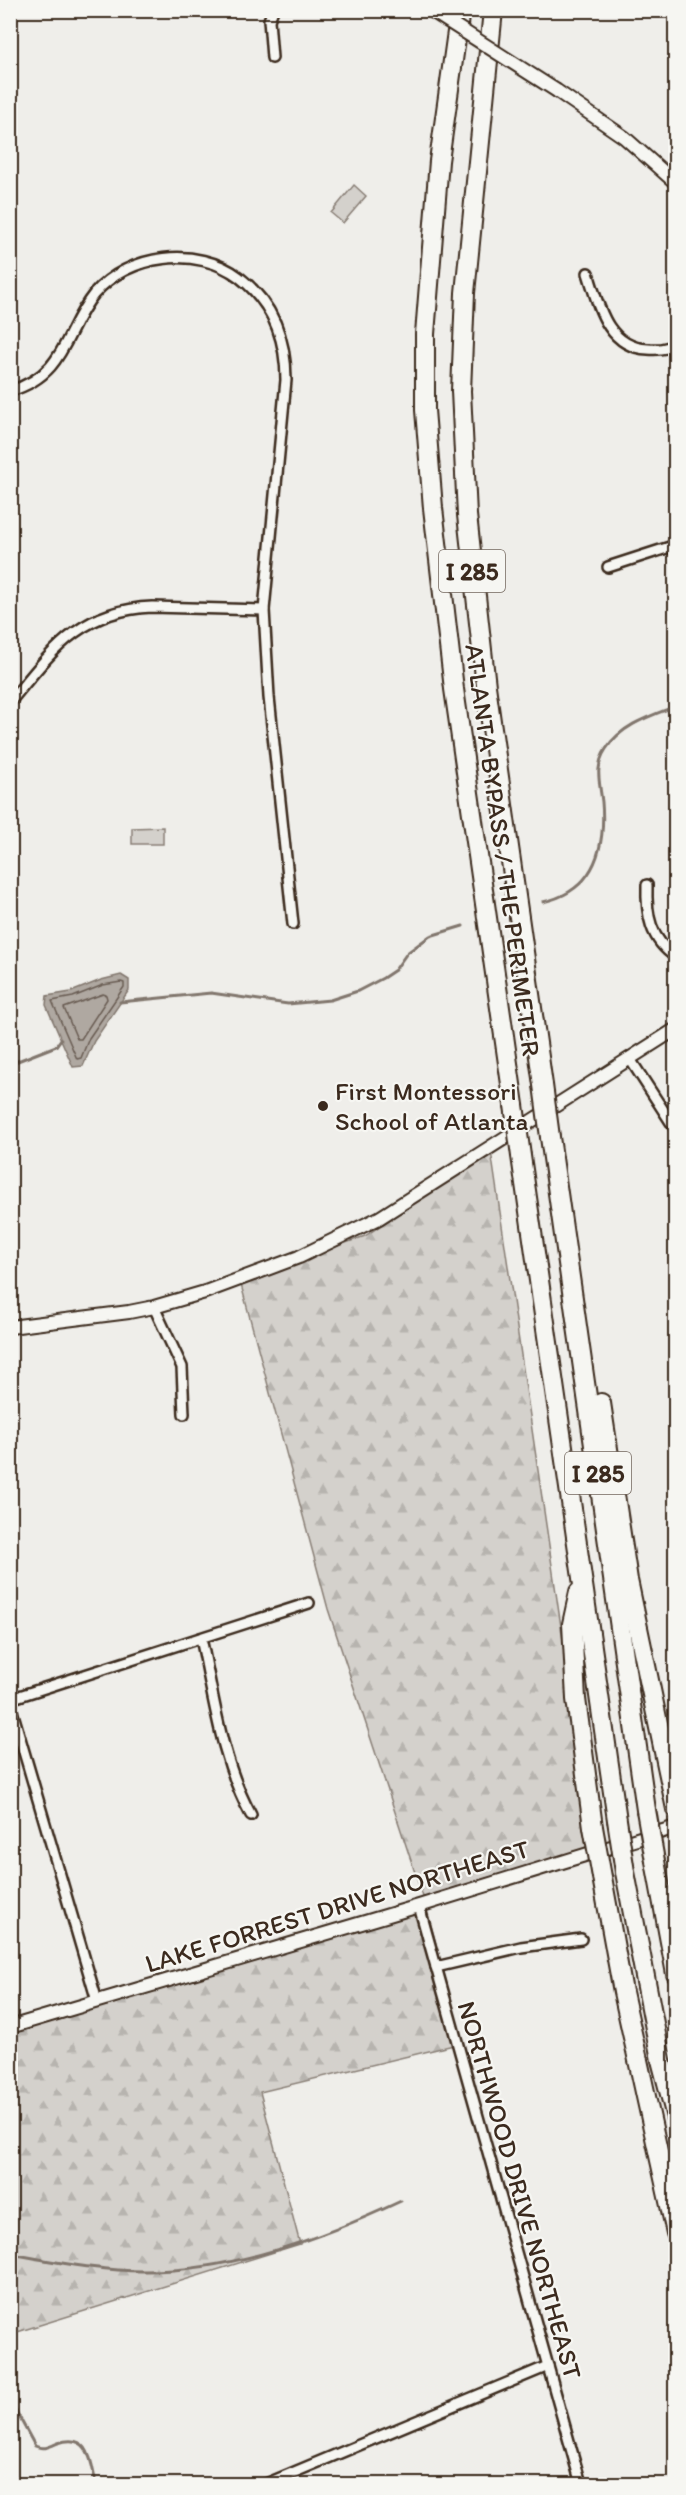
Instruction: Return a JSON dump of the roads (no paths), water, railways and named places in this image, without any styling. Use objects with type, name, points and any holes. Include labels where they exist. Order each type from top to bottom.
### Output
[{"type":"highway","name":"ATLANTA BYPASS / THE PERIMETER","points":[[460,10],[439,161],[425,334],[425,410],[446,626],[617,1820],[657,2040],[675,2117]]},
{"type":"highway","name":"ATLANTA BYPASS / THE PERIMETER","points":[[493,10],[465,293],[461,391],[466,503],[486,686],[567,1258],[646,1810],[675,1974]]},
{"type":"highway","points":[[567,1258],[593,1351],[628,1580],[675,1806]]},
{"type":"highway","points":[[582,1581],[572,1623],[572,1634],[576,1699],[593,1827],[623,1992],[675,2233]]},
{"type":"street","points":[[272,58],[269,20],[273,10]]},
{"type":"street","points":[[432,10],[624,137],[675,183]]},
{"type":"street","points":[[10,391],[35,379],[49,368],[61,353],[84,308],[94,294],[113,278],[137,266],[164,259],[202,261],[227,270],[257,292],[278,326],[286,360],[286,380],[264,610],[269,697],[293,924]]},
{"type":"street","points":[[588,273],[604,318],[621,341],[645,350],[675,344]]},
{"type":"street","points":[[608,567],[675,545]]},
{"type":"street","points":[[10,702],[61,641],[104,615],[120,610],[152,607],[264,610]]},
{"type":"street","points":[[647,885],[646,909],[654,933],[667,951],[675,957]]},
{"type":"street","points":[[10,1327],[129,1312],[154,1306],[205,1292],[299,1257],[351,1234],[380,1218],[675,1029]]},
{"type":"street","points":[[630,1059],[675,1130]]},
{"type":"street","points":[[154,1306],[182,1367],[184,1414]]},
{"type":"street","points":[[10,1699],[309,1603]]},
{"type":"street","points":[[201,1638],[226,1760],[236,1788],[251,1815]]},
{"type":"street","points":[[10,1704],[97,2001]]},
{"type":"street","name":"LAKE FORREST DRIVE NORTHEAST","points":[[10,2026],[419,1906],[675,1827]]},
{"type":"street","name":"NORTHWOOD DRIVE NORTHEAST","points":[[419,1906],[581,2484]]},
{"type":"street","points":[[436,1967],[521,1947],[581,1939]]},
{"type":"street","points":[[266,2484],[548,2366]]},
{"type":"water","points":[[121,975],[129,980],[129,990],[94,1041],[83,1066],[73,1067],[46,1005],[47,996],[71,992]]},
{"type":"waterway","points":[[543,902],[560,897],[574,888],[585,878],[599,852],[603,820],[599,769],[606,749],[628,727],[676,706]]},
{"type":"waterway","points":[[120,1002],[211,993],[288,1004],[330,1000],[358,991],[383,978],[395,970],[407,953],[430,936],[463,926]]},
{"type":"waterway","points":[[10,1064],[56,1046],[61,1039]]},
{"type":"waterway","points":[[10,2254],[126,2271],[175,2270],[209,2266],[308,2240],[401,2201]]},
{"type":"waterway","points":[[10,2400],[35,2446],[46,2448],[69,2441],[83,2445],[90,2458],[96,2484]]},
{"type":"place","name":"First Montessori School of Atlanta","points":[[323,1106]]}]
